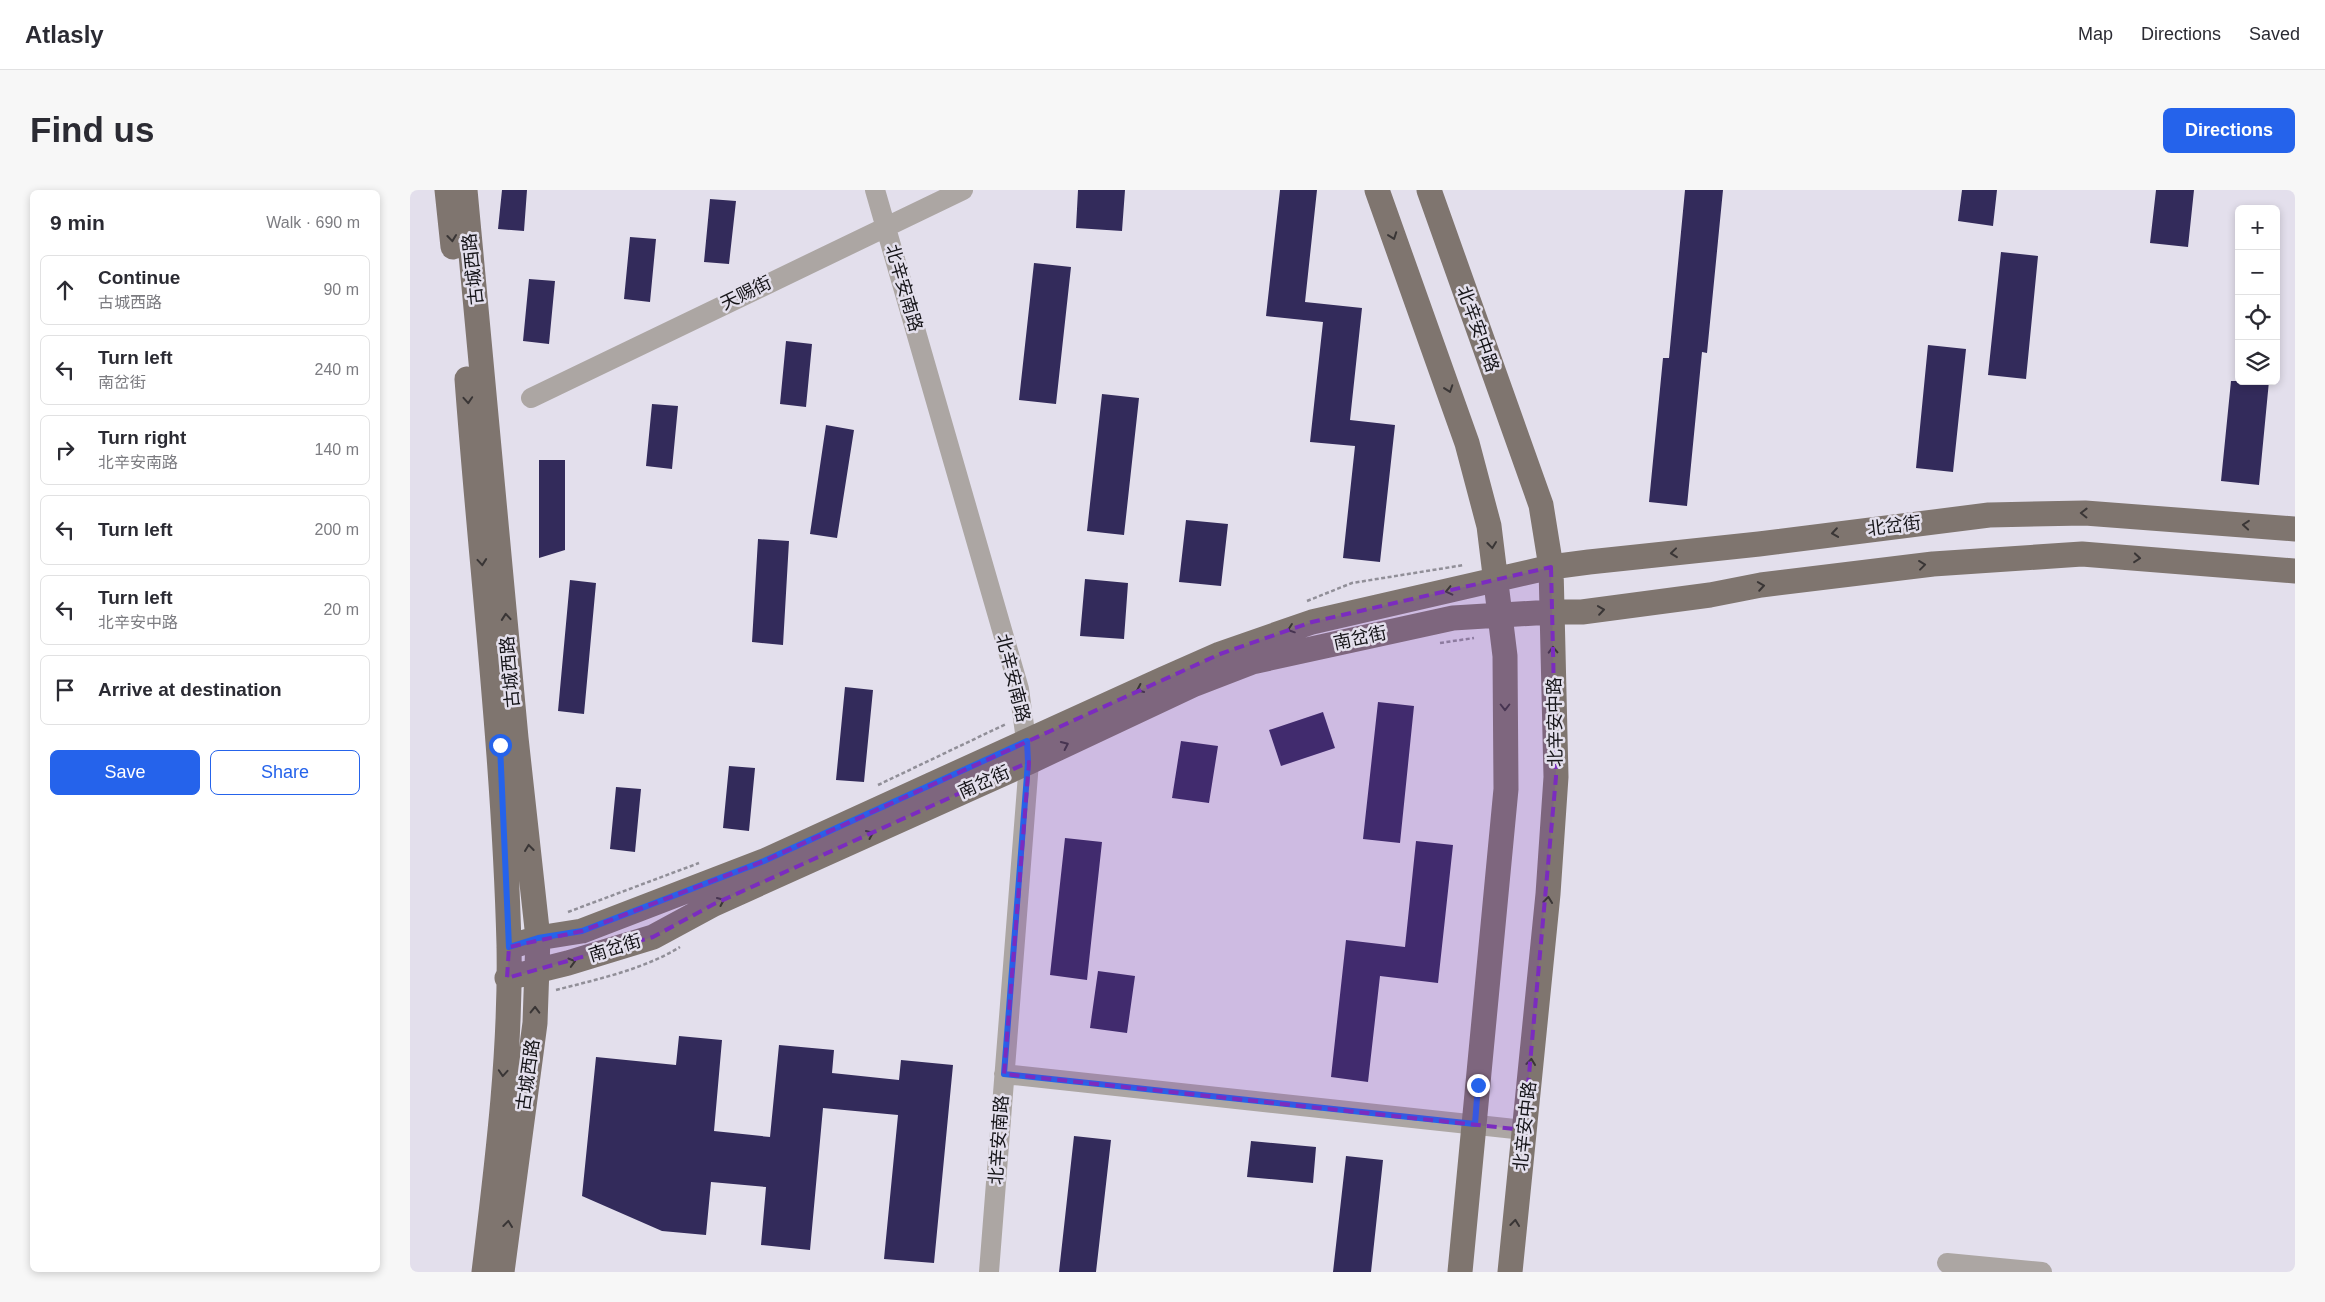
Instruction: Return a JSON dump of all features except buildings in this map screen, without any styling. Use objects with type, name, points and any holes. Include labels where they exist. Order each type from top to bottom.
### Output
[{"type":"main road","name":"古城西路","points":[[447,190],[500,745],[509,947],[507,978],[508,1015],[496,1172],[484,1272]]},
{"type":"main road","name":"古城西路","points":[[465,190],[516,738],[538,938],[535,1023],[502,1272]]},
{"type":"main road","points":[[1377,190],[1467,444],[1489,526],[1505,656],[1506,789],[1460,1272]]},
{"type":"main road","name":"北辛安中路","points":[[1429,190],[1541,505],[1551,567],[1556,777],[1548,894],[1510,1272]]},
{"type":"main road","name":"北岔街","points":[[1496,580],[1551,567],[1989,515],[2085,513],[2295,529]]},
{"type":"main road","points":[[1500,617],[1552,612],[1582,612],[1710,595],[1761,585],[1933,564],[2073,554],[2295,571]]},
{"type":"main road","name":"南岔街","points":[[507,978],[653,937],[714,904],[1028,751],[1220,654],[1303,625],[1496,580]]},
{"type":"main road","name":"南岔街","points":[[509,947],[538,938],[582,931],[764,861],[1028,751],[1252,662],[1453,618],[1500,617]]},
{"type":"street","name":"北辛安南路","points":[[875,190],[1019,689],[1028,751],[989,1272]]},
{"type":"street","name":"天赐街","points":[[531,398],[886,225],[963,190]]},
{"type":"street","points":[[1004,1074],[1524,1130]]},
{"type":"street","points":[[1947,1262],[1974,1268],[2042,1272]]},
{"type":"highlighted area","points":[[1551,567],[1556,777],[1524,1130],[1004,1074],[1029,762],[714,904],[653,937],[507,978],[509,947],[582,931],[764,861],[1220,654],[1312,622]]},
{"type":"route","points":[[500,745],[509,947],[538,938],[582,931],[764,861],[1027,741],[1028,762],[1004,1074],[1475,1124],[1478,1085]]}]
